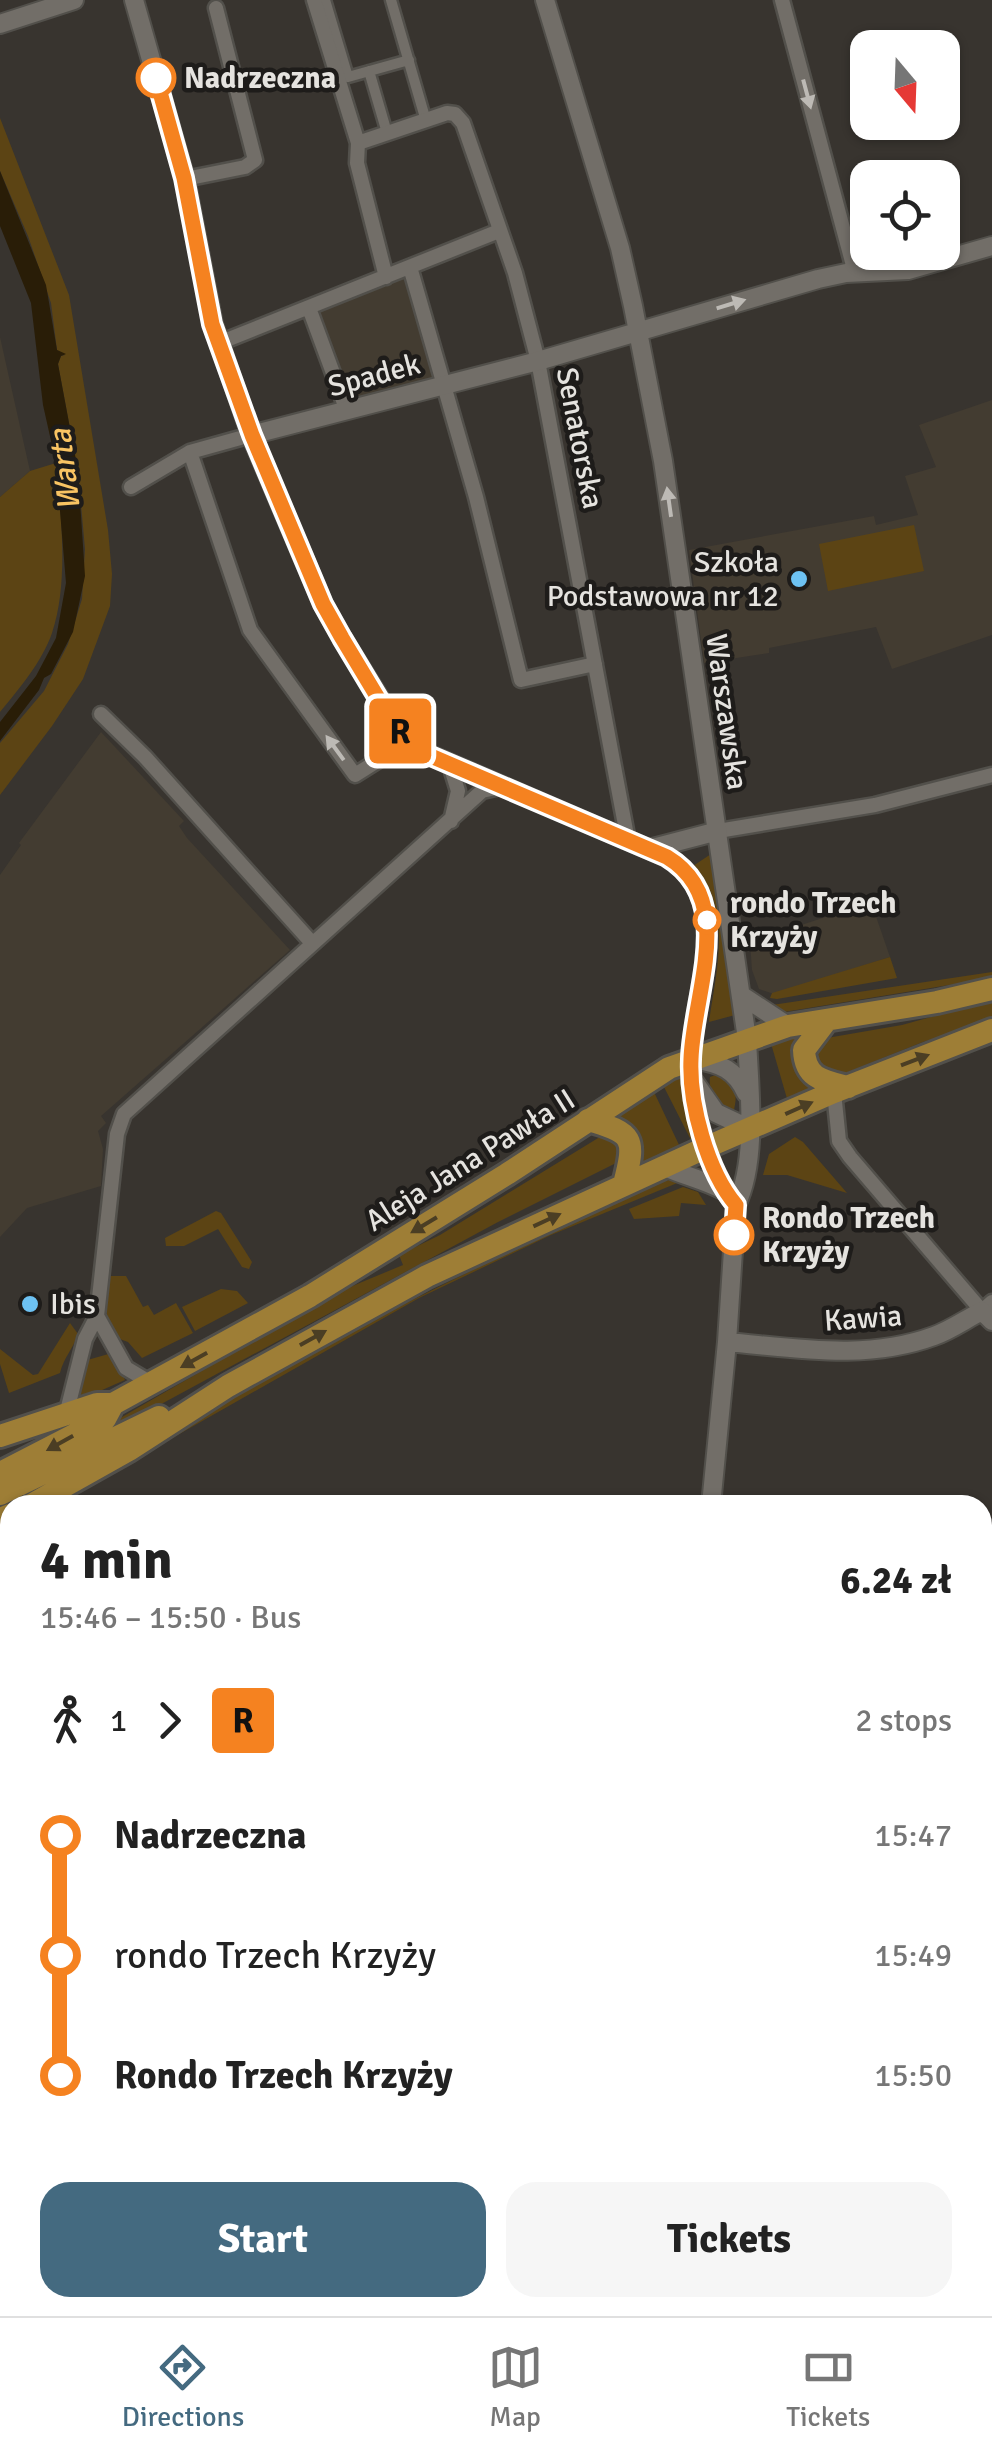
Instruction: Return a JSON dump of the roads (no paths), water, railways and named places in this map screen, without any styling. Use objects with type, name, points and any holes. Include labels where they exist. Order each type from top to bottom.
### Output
[{"type":"main road","name":"Aleja Jana Pawła II","points":[[0,1436],[97,1404],[113,1404],[151,1384],[310,1296],[669,1068],[691,1068],[747,1039],[788,1026],[992,989]]},
{"type":"main road","points":[[826,1021],[804,1050],[806,1064],[819,1080],[841,1089]]},
{"type":"main road","points":[[0,1494],[228,1386],[427,1276],[707,1147],[992,1030]]},
{"type":"main road","points":[[588,1120],[618,1128],[628,1137],[632,1153],[624,1184]]},
{"type":"main road","points":[[49,1495],[130,1450],[228,1386]]},
{"type":"main road","points":[[0,1473],[104,1419],[113,1404]]},
{"type":"street","points":[[0,24],[74,0]]},
{"type":"street","points":[[134,0],[184,178],[219,343],[252,435],[323,604],[390,718],[409,741],[450,765],[649,848],[718,831],[875,805],[992,775]]},
{"type":"street","points":[[314,0],[358,143],[357,163],[386,276]]},
{"type":"street","points":[[325,0],[348,77],[408,60]]},
{"type":"street","points":[[391,0],[424,114]]},
{"type":"street","name":"Warszawska","points":[[545,0],[620,248],[662,461],[747,1039],[750,1129],[744,1190],[730,1197]]},
{"type":"street","points":[[782,0],[856,273]]},
{"type":"street","points":[[184,178],[245,167],[255,160],[216,8]]},
{"type":"street","points":[[369,72],[385,126]]},
{"type":"street","name":"Senatorska","points":[[358,143],[456,114],[463,123],[515,273],[538,361],[628,840]]},
{"type":"street","points":[[219,343],[499,231]]},
{"type":"street","name":"Spadek","points":[[131,486],[190,452],[538,361],[788,287],[856,273],[908,270],[992,246]]},
{"type":"street","points":[[410,267],[446,385],[522,680],[594,664]]},
{"type":"street","points":[[309,308],[348,411]]},
{"type":"street","points":[[190,452],[250,630],[355,775],[409,741]]},
{"type":"street","points":[[101,714],[145,757],[312,943]]},
{"type":"street","points":[[450,765],[458,791],[451,822]]},
{"type":"street","points":[[66,1416],[85,1339],[96,1316],[116,1134],[124,1114],[482,792],[500,787]]},
{"type":"street","points":[[685,839],[713,807]]},
{"type":"street","name":"Warszawska","points":[[649,848],[683,868],[700,889],[706,914],[707,940],[691,1068],[697,1118],[730,1197],[727,1342],[712,1495]]},
{"type":"street","points":[[741,995],[788,1026]]},
{"type":"street","points":[[748,1097],[741,1081],[727,1068],[691,1068],[701,1096],[716,1113],[750,1129]]},
{"type":"street","points":[[841,1089],[839,1141],[989,1312]]},
{"type":"street","points":[[666,1167],[730,1197]]},
{"type":"street","name":"Kawia","points":[[727,1342],[837,1352],[877,1351],[938,1335],[989,1312]]},
{"type":"street","points":[[96,1316],[126,1368],[151,1384]]},
{"type":"water","name":"Warta","points":[[0,171],[46,285],[57,350],[66,354],[58,364],[78,471],[85,576],[73,632],[51,674],[44,678],[0,741],[0,722],[36,676],[56,638],[66,583],[56,463],[43,405],[31,303],[0,226]]},
{"type":"place","name":"Nadrzeczna","points":[[156,78]]},
{"type":"place","name":"Szkoła Podstawowa nr 12","points":[[799,579]]},
{"type":"place","name":"rondo Trzech Krzyży","points":[[707,920]]},
{"type":"place","name":"Rondo Trzech Krzyży","points":[[734,1235]]},
{"type":"place","name":"Ibis","points":[[30,1304]]}]
